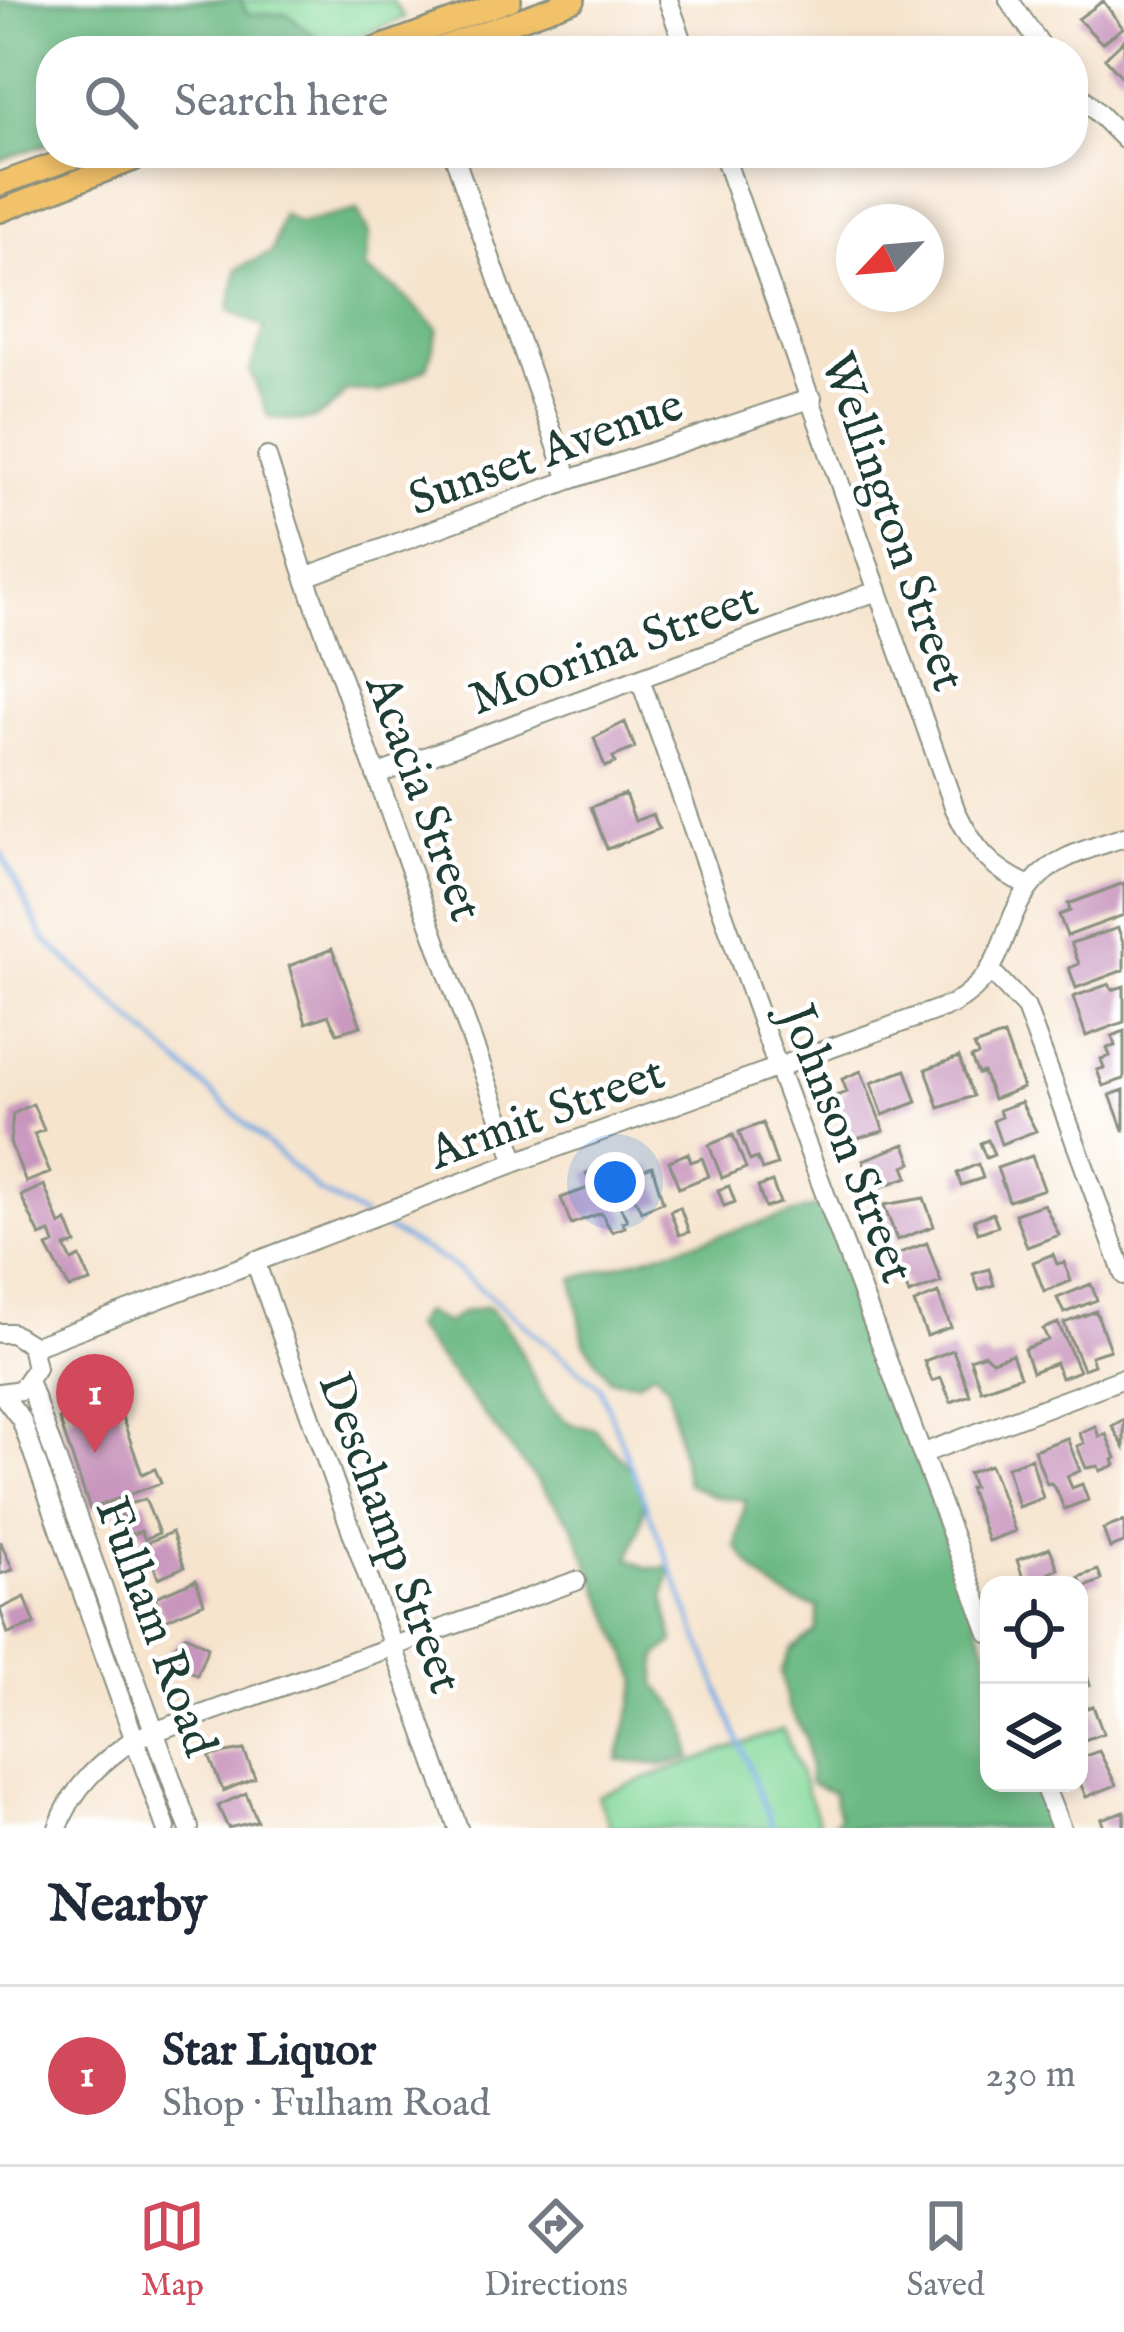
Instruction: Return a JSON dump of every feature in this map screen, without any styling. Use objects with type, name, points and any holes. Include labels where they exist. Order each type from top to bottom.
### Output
[{"type":"main road","points":[[410,36],[510,0]]},
{"type":"main road","points":[[474,36],[574,0]]},
{"type":"main road","points":[[0,184],[44,168]]},
{"type":"main road","points":[[0,211],[112,168]]},
{"type":"street","points":[[668,0],[681,36]]},
{"type":"street","points":[[1010,0],[1035,36]]},
{"type":"street","points":[[1088,103],[1124,139]]},
{"type":"street","points":[[458,168],[569,481]]},
{"type":"street","name":"Wellington Street","points":[[728,168],[969,838],[983,859],[1030,886]]},
{"type":"street","name":"Sunset Avenue","points":[[305,577],[812,398]]},
{"type":"street","name":"Acacia Street","points":[[267,457],[305,577],[516,1162]]},
{"type":"street","name":"Moorina Street","points":[[376,775],[877,591]]},
{"type":"street","name":"Johnson Street","points":[[640,679],[778,1068],[980,1608]]},
{"type":"street","points":[[1030,886],[1059,862],[1124,836]]},
{"type":"street","name":"Armit Street","points":[[33,1347],[516,1162],[952,1004],[970,994],[992,971],[1030,886]]},
{"type":"street","points":[[992,971],[1026,1009],[1124,1275]]},
{"type":"street","name":"Deschamp Street","points":[[255,1261],[458,1828]]},
{"type":"street","points":[[0,1310],[6,1333],[33,1347],[36,1368],[29,1383],[1,1393]]},
{"type":"street","points":[[924,1453],[1124,1378]]},
{"type":"street","name":"Fulham Road","points":[[29,1383],[189,1828]]},
{"type":"street","name":"Fulham Road","points":[[1,1393],[21,1419],[166,1828]]},
{"type":"street","points":[[58,1828],[94,1767],[134,1739],[576,1581]]},
{"type":"street","points":[[1046,1792],[1060,1828]]},
{"type":"green space","points":[[0,0],[392,0],[404,18],[360,36],[36,36],[36,148],[0,160]]},
{"type":"green space","points":[[0,0],[240,0],[248,14],[287,14],[315,36],[36,36],[36,147],[0,160]]},
{"type":"green space","points":[[357,210],[369,234],[365,270],[396,289],[438,329],[427,368],[379,392],[347,390],[313,418],[294,421],[268,416],[250,370],[265,328],[229,310],[237,269],[272,252],[283,214],[299,224]]},
{"type":"green space","points":[[824,1204],[980,1631],[980,1792],[1039,1792],[1052,1828],[830,1828],[839,1817],[833,1793],[810,1783],[806,1737],[788,1706],[781,1672],[791,1650],[816,1630],[818,1607],[771,1586],[736,1546],[746,1500],[718,1497],[687,1484],[668,1386],[654,1371],[638,1382],[610,1379],[584,1342],[573,1279]]},
{"type":"green space","points":[[487,1307],[511,1335],[555,1411],[571,1424],[596,1429],[640,1485],[642,1516],[629,1558],[646,1568],[671,1568],[664,1596],[674,1642],[657,1656],[656,1685],[682,1717],[691,1758],[661,1765],[618,1760],[638,1681],[572,1524],[413,1327],[423,1312],[447,1323],[463,1312]]},
{"type":"green space","points":[[783,1729],[821,1828],[611,1828],[598,1796]]},
{"type":"building","points":[[1103,1],[1123,28],[1102,43],[1078,19]]},
{"type":"building","points":[[1124,40],[1124,79],[1105,58]]},
{"type":"building","points":[[625,722],[635,748],[613,757],[615,763],[605,767],[594,738]]},
{"type":"building","points":[[625,794],[635,821],[653,814],[659,829],[607,849],[591,807]]},
{"type":"building","points":[[1124,883],[1124,915],[1067,936],[1059,915],[1070,911],[1068,904]]},
{"type":"building","points":[[1118,928],[1124,970],[1076,988],[1069,968],[1079,964],[1071,943]]},
{"type":"building","points":[[332,949],[361,1026],[337,1033],[328,1015],[306,1023],[289,966]]},
{"type":"building","points":[[1109,984],[1112,990],[1124,986],[1124,1022],[1086,1036],[1073,997]]},
{"type":"building","points":[[1124,1031],[1124,1079],[1103,1086],[1097,1070],[1104,1068],[1101,1059],[1110,1056],[1107,1048],[1115,1046],[1112,1036]]},
{"type":"building","points":[[1004,1035],[1023,1088],[993,1099],[983,1072],[978,1074],[971,1058],[978,1055],[974,1046]]},
{"type":"building","points":[[959,1057],[973,1096],[939,1108],[926,1069]]},
{"type":"building","points":[[906,1070],[917,1102],[883,1115],[871,1083]]},
{"type":"building","points":[[861,1071],[884,1131],[850,1140],[833,1097],[847,1092],[842,1079]]},
{"type":"building","points":[[1124,1090],[1124,1130],[1123,1130],[1110,1095]]},
{"type":"building","points":[[1021,1102],[1036,1131],[1001,1144],[993,1121],[1001,1117],[999,1110]]},
{"type":"building","points":[[33,1104],[44,1130],[34,1134],[50,1173],[26,1182],[10,1142],[13,1114]]},
{"type":"building","points":[[763,1123],[777,1165],[762,1170],[757,1158],[750,1161],[739,1132]]},
{"type":"building","points":[[733,1135],[746,1168],[722,1178],[709,1145]]},
{"type":"building","points":[[988,1140],[994,1155],[986,1158],[980,1143]]},
{"type":"building","points":[[905,1144],[912,1163],[904,1166],[908,1177],[883,1186],[880,1178],[871,1181],[863,1160]]},
{"type":"building","points":[[688,1153],[691,1162],[702,1158],[709,1176],[679,1188],[669,1161]]},
{"type":"building","points":[[1032,1156],[1044,1189],[1009,1201],[997,1168]]},
{"type":"building","points":[[978,1164],[983,1178],[961,1185],[957,1173]]},
{"type":"building","points":[[606,1165],[612,1181],[608,1182],[627,1220],[622,1222],[625,1227],[612,1232],[601,1213],[571,1224],[561,1198],[591,1187],[586,1173]]},
{"type":"building","points":[[652,1166],[663,1202],[641,1211],[625,1176]]},
{"type":"building","points":[[772,1182],[780,1203],[765,1208],[758,1187]]},
{"type":"building","points":[[44,1185],[60,1225],[67,1221],[76,1244],[65,1247],[72,1261],[80,1257],[91,1282],[69,1288],[47,1247],[54,1244],[50,1232],[40,1236],[21,1196]]},
{"type":"building","points":[[729,1186],[735,1202],[724,1206],[718,1190]]},
{"type":"building","points":[[924,1198],[934,1226],[897,1240],[884,1205]]},
{"type":"building","points":[[1044,1204],[1059,1235],[1027,1247],[1015,1214]]},
{"type":"building","points":[[680,1207],[689,1232],[679,1235],[670,1211]]},
{"type":"building","points":[[993,1213],[998,1226],[978,1233],[974,1220]]},
{"type":"building","points":[[927,1243],[941,1282],[909,1294],[894,1255]]},
{"type":"building","points":[[1053,1254],[1057,1264],[1064,1262],[1071,1281],[1044,1291],[1033,1262]]},
{"type":"building","points":[[989,1269],[994,1285],[979,1290],[973,1274]]},
{"type":"building","points":[[1091,1284],[1097,1300],[1064,1313],[1057,1298]]},
{"type":"building","points":[[938,1293],[951,1327],[927,1336],[914,1303]]},
{"type":"building","points":[[1096,1311],[1110,1350],[1091,1356],[1094,1365],[1083,1369],[1064,1323]]},
{"type":"building","points":[[1058,1323],[1079,1371],[1061,1378],[1056,1363],[1032,1372],[1024,1349],[1048,1340],[1043,1329]]},
{"type":"building","points":[[953,1350],[970,1395],[951,1402],[941,1378],[932,1381],[924,1361]]},
{"type":"building","points":[[984,1354],[992,1361],[1012,1354],[1020,1376],[981,1390],[970,1359]]},
{"type":"building","points":[[115,1397],[142,1474],[155,1469],[161,1483],[90,1509],[59,1419]]},
{"type":"building","points":[[1124,1419],[1124,1447],[1112,1426]]},
{"type":"building","points":[[1095,1426],[1099,1437],[1106,1434],[1116,1458],[1115,1465],[1100,1471],[1098,1466],[1086,1468],[1077,1446],[1084,1443],[1079,1433]]},
{"type":"building","points":[[1067,1438],[1080,1471],[1067,1476],[1072,1488],[1082,1484],[1088,1500],[1064,1509],[1058,1493],[1047,1484],[1034,1450]]},
{"type":"building","points":[[1031,1458],[1043,1498],[1018,1507],[1007,1467]]},
{"type":"building","points":[[990,1465],[1015,1531],[988,1541],[968,1473]]},
{"type":"building","points":[[145,1499],[159,1533],[145,1539],[141,1531],[131,1535],[117,1508]]},
{"type":"building","points":[[1124,1521],[1124,1543],[1110,1548],[1103,1529]]},
{"type":"building","points":[[172,1532],[184,1567],[158,1578],[146,1543]]},
{"type":"building","points":[[0,1541],[13,1570],[0,1574]]},
{"type":"building","points":[[1050,1548],[1058,1569],[1049,1572],[1051,1576],[1022,1576],[1017,1560]]},
{"type":"building","points":[[1098,1570],[1102,1580],[1088,1586],[1088,1576],[1082,1576]]},
{"type":"building","points":[[196,1580],[204,1603],[165,1620],[155,1597]]},
{"type":"building","points":[[25,1597],[35,1624],[8,1634],[0,1609]]},
{"type":"building","points":[[186,1635],[208,1647],[197,1675],[163,1657]]},
{"type":"building","points":[[1093,1706],[1103,1733],[1088,1739],[1088,1708]]},
{"type":"building","points":[[244,1750],[255,1778],[223,1791],[209,1756]]},
{"type":"building","points":[[1099,1751],[1116,1785],[1086,1797],[1084,1792],[1088,1792],[1088,1755]]},
{"type":"building","points":[[246,1793],[257,1821],[228,1828],[218,1806]]},
{"type":"building","points":[[1124,1811],[1124,1828],[1104,1828],[1101,1819]]},
{"type":"waterway","points":[[0,851],[44,939],[320,1192],[363,1216]]},
{"type":"waterway","points":[[378,1224],[449,1263],[600,1387],[773,1828]]},
{"type":"place","name":"Star Liquor","points":[[95,1453]]}]
